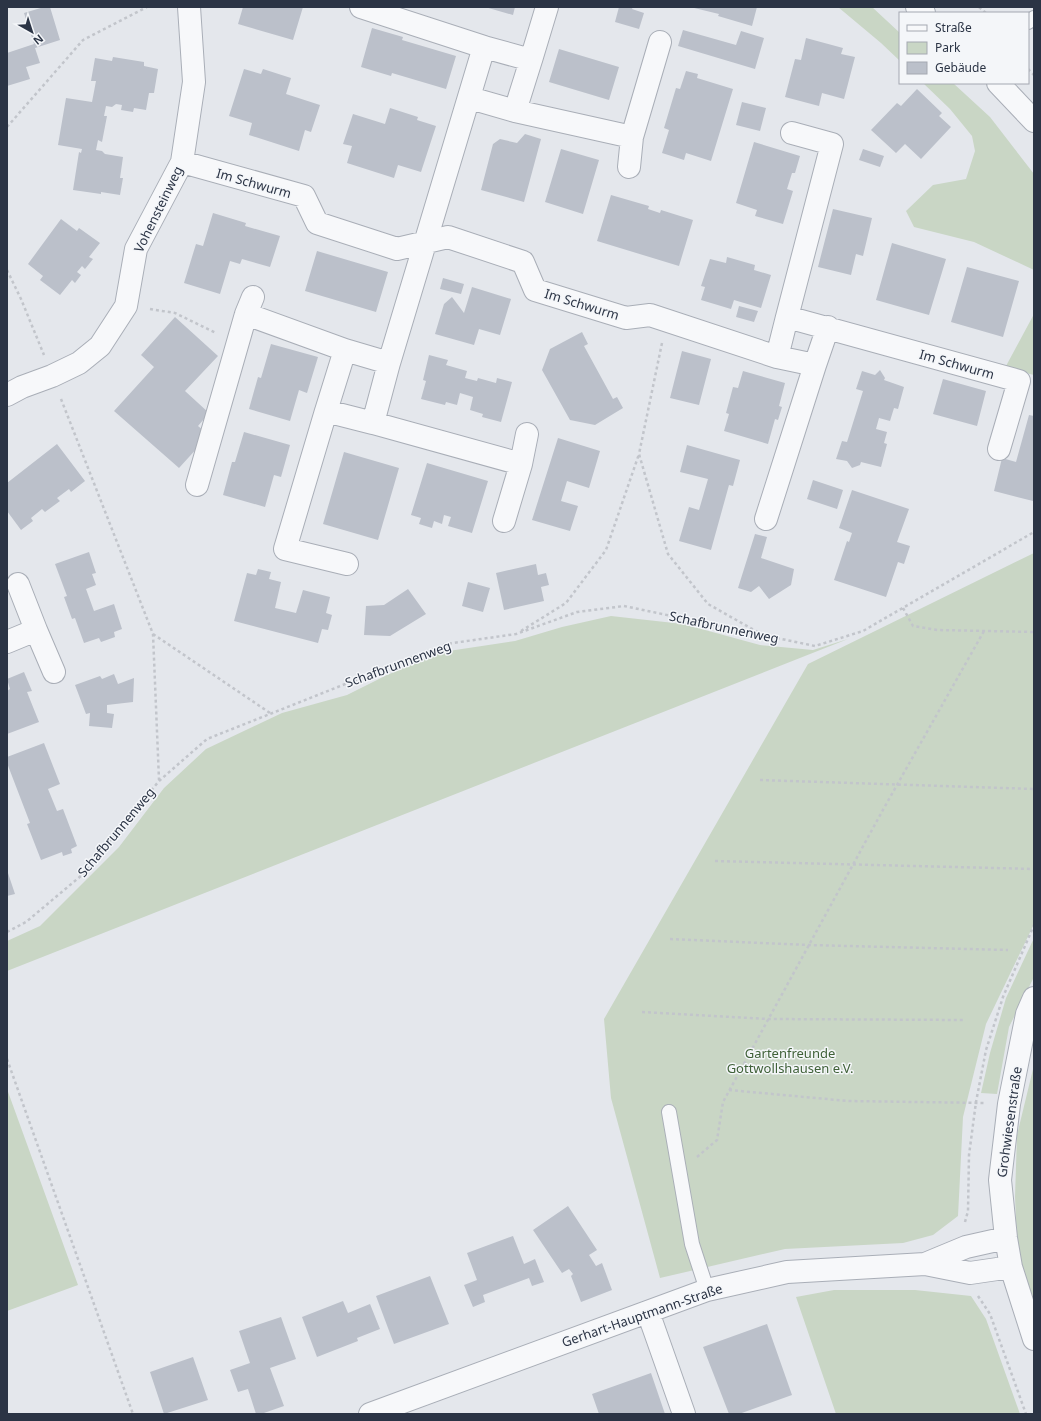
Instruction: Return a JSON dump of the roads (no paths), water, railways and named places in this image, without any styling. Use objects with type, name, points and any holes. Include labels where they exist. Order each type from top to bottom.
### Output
[{"type":"street","name":"Vohensteinweg","points":[[7,395],[78,363],[100,346],[126,306],[136,249],[182,162],[194,82],[189,7]]},
{"type":"street","points":[[361,7],[484,47],[531,60]]},
{"type":"street","points":[[515,111],[547,7]]},
{"type":"street","points":[[628,167],[632,137],[660,42]]},
{"type":"street","points":[[373,423],[389,364],[470,98],[484,47]]},
{"type":"street","points":[[999,84],[1034,121]]},
{"type":"street","points":[[470,98],[515,111],[632,137]]},
{"type":"street","points":[[777,357],[786,317],[832,144],[792,133]]},
{"type":"street","name":"Im Schwurm","points":[[182,162],[304,196],[317,223],[324,226],[397,249],[448,237],[523,262],[535,290],[626,318],[650,315],[777,357],[815,364]]},
{"type":"street","points":[[197,484],[250,306],[344,350],[389,364]]},
{"type":"street","name":"Im Schwurm","points":[[786,317],[828,327],[1019,381],[999,449]]},
{"type":"street","points":[[766,519],[828,327]]},
{"type":"street","points":[[344,350],[285,550],[347,564]]},
{"type":"street","points":[[326,411],[521,464]]},
{"type":"street","points":[[504,521],[521,464],[527,434]]},
{"type":"street","points":[[18,584],[54,672]]},
{"type":"street","points":[[7,642],[36,630]]},
{"type":"street","name":"Grohwiesenstraße","points":[[1034,998],[1027,1014],[1009,1104],[1000,1180],[1006,1238],[1011,1267],[1034,1339]]},
{"type":"street","name":"Gerhart-Hauptmann-Straße","points":[[925,1264],[966,1247],[1006,1238]]},
{"type":"street","name":"Gerhart-Hauptmann-Straße","points":[[370,1414],[707,1290],[786,1272],[925,1264],[970,1274],[1011,1267]]},
{"type":"street","points":[[648,1312],[684,1414]]},
{"type":"lane","points":[[669,1112],[692,1244],[707,1290]]},
{"type":"park label","name":"Gartenfreunde Gottwollshausen e.V.","points":[[790,1060]]}]
